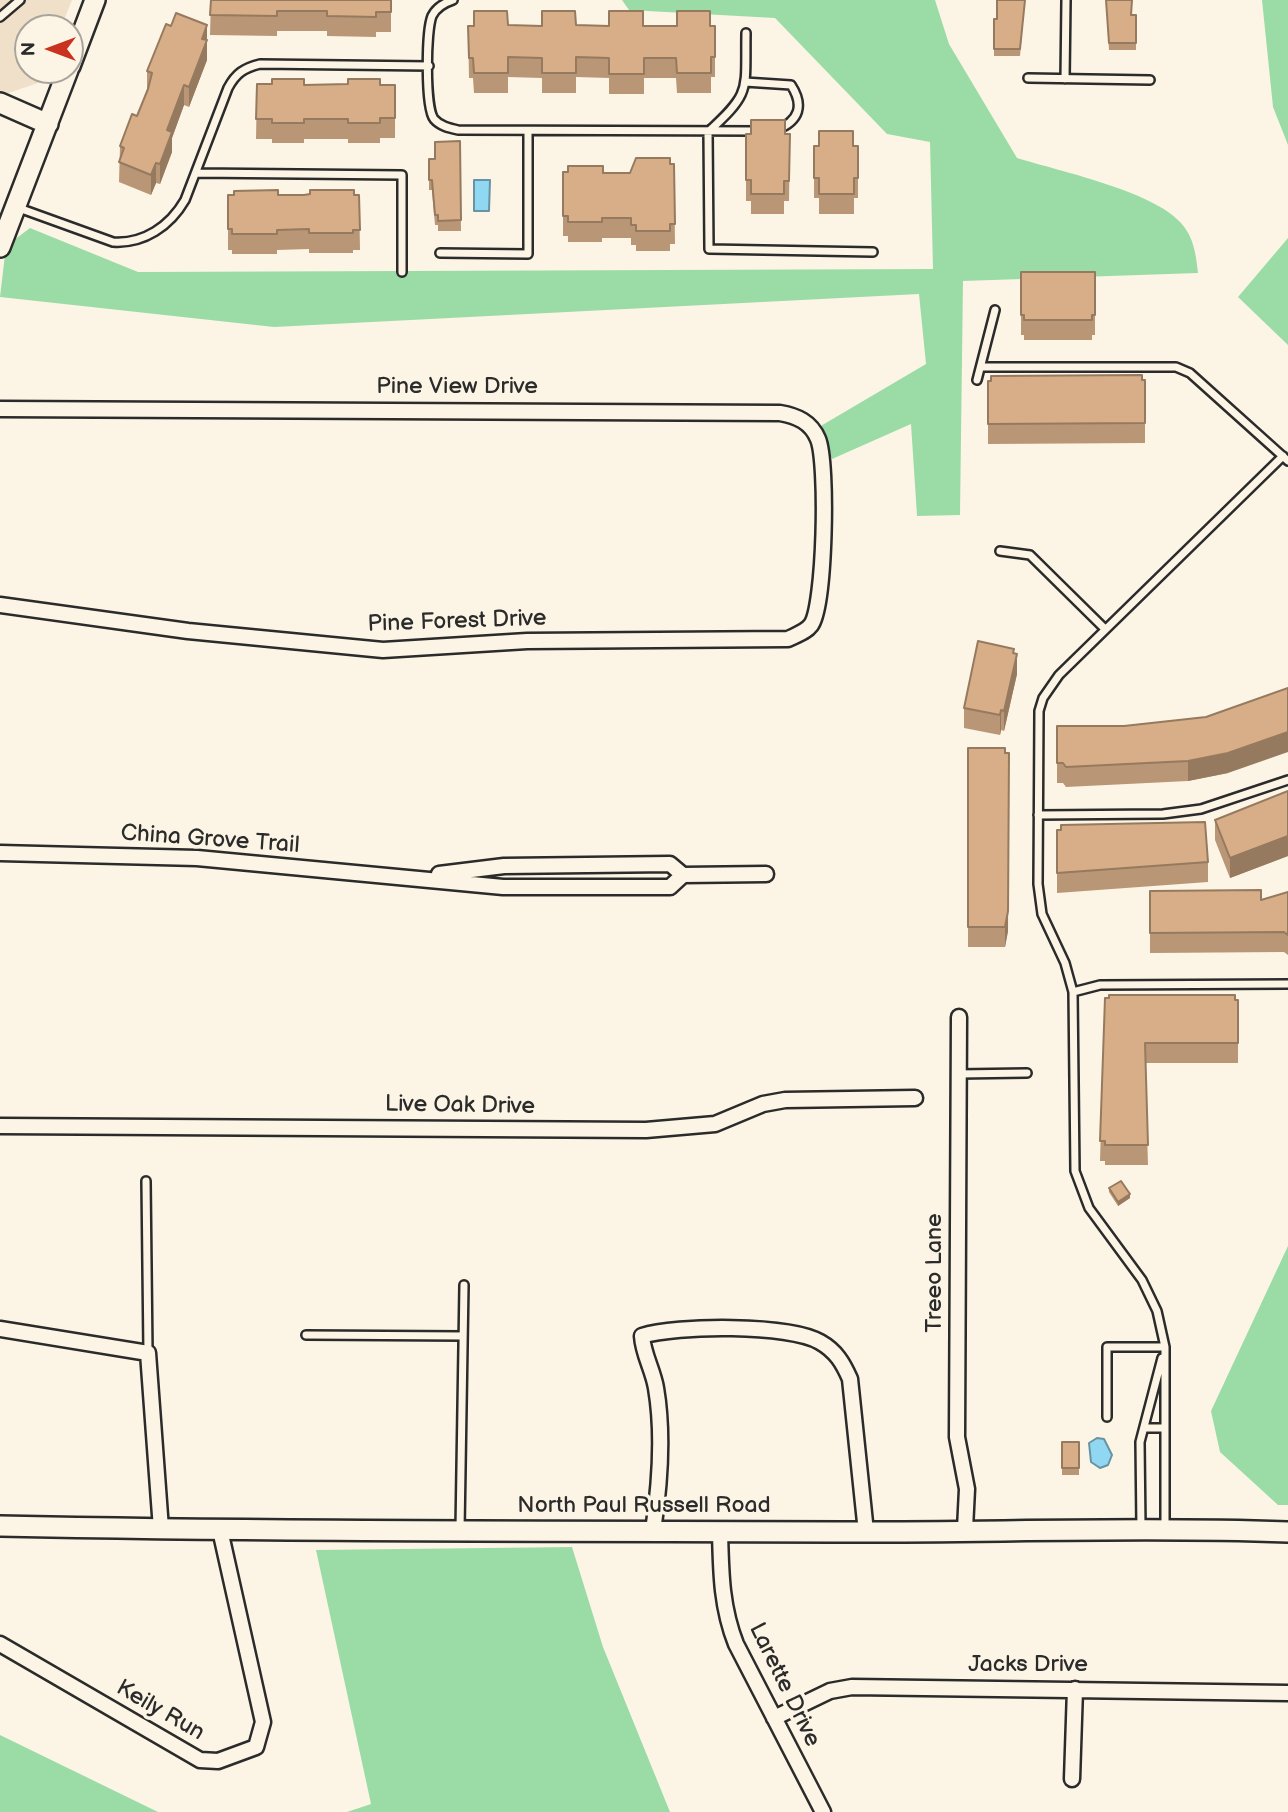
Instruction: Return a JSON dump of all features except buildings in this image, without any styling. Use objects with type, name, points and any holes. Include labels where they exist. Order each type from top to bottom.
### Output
[{"type":"street","points":[[84,29],[95,0]]},
{"type":"street","points":[[0,247],[63,84]]},
{"type":"street","points":[[0,103],[48,124]]},
{"type":"street","name":"Pine View Drive","points":[[0,410],[780,413],[795,416],[809,424],[818,439],[823,464],[822,523]]},
{"type":"street","name":"Pine Forest Drive","points":[[0,605],[202,633],[383,650],[527,641],[769,641],[788,639],[805,631],[819,609],[822,523]]},
{"type":"street","name":"China Grove Trail","points":[[0,853],[197,858],[332,873],[417,877],[503,887],[670,887],[683,875]]},
{"type":"street","name":"China Grove Trail","points":[[417,877],[504,866],[670,864],[683,875],[766,874]]},
{"type":"street","name":"Treeo Lane","points":[[959,1017],[957,1437],[967,1489],[965,1529]]},
{"type":"street","name":"Live Oak Drive","points":[[0,1126],[646,1130],[716,1124],[763,1104],[785,1100],[915,1098]]},
{"type":"street","points":[[653,1531],[660,1417],[655,1384],[643,1351],[642,1336],[657,1331],[709,1328],[793,1333],[819,1341],[841,1359],[850,1379],[866,1532]]},
{"type":"street","points":[[0,1329],[148,1353],[161,1530]]},
{"type":"street","name":"North Paul Russell Road","points":[[0,1526],[161,1530],[866,1532],[1165,1528],[1288,1532]]},
{"type":"street","name":"Keily Run","points":[[0,1644],[200,1760],[236,1757],[256,1747],[264,1722],[220,1530]]},
{"type":"street","name":"Larette Drive","points":[[720,1531],[721,1595],[726,1619],[823,1812]]},
{"type":"street","name":"Jacks Drive","points":[[774,1718],[830,1691],[852,1687],[1288,1693]]},
{"type":"street","points":[[1072,1779],[1074,1689]]},
{"type":"lane","points":[[0,17],[20,0]]},
{"type":"lane","points":[[453,0],[440,6],[433,15],[429,28],[429,108],[435,120],[443,126],[458,130],[771,131],[788,125],[796,117],[800,108],[799,97],[790,85],[745,82]]},
{"type":"lane","points":[[1065,79],[1066,0]]},
{"type":"lane","points":[[746,33],[745,82],[741,100],[708,132],[709,249],[873,252]]},
{"type":"lane","points":[[16,207],[113,242],[128,243],[142,239],[177,215],[228,88],[234,76],[245,67],[260,64],[429,66]]},
{"type":"lane","points":[[1028,78],[1150,80]]},
{"type":"lane","points":[[440,253],[528,254],[528,131]]},
{"type":"lane","points":[[196,173],[402,175],[402,272]]},
{"type":"lane","points":[[977,380],[995,310]]},
{"type":"lane","points":[[982,367],[1176,367],[1190,373],[1285,458],[1059,675],[1043,698],[1039,711],[1038,884],[1042,914],[1065,963],[1073,992],[1074,1171],[1089,1208],[1142,1280],[1157,1311],[1165,1347],[1165,1528]]},
{"type":"lane","points":[[1000,551],[1030,555],[1105,629]]},
{"type":"lane","points":[[1038,815],[1163,814],[1201,809],[1288,779]]},
{"type":"lane","points":[[1073,992],[1100,985],[1288,984]]},
{"type":"lane","points":[[958,1074],[1027,1073]]},
{"type":"lane","points":[[146,1181],[148,1353]]},
{"type":"lane","points":[[460,1530],[464,1285]]},
{"type":"lane","points":[[306,1335],[463,1336]]},
{"type":"lane","points":[[1107,1417],[1107,1347],[1165,1347]]},
{"type":"lane","points":[[1141,1528],[1140,1442],[1165,1347]]},
{"type":"lane","points":[[1144,1428],[1165,1428]]},
{"type":"shaded area","points":[[0,0],[72,0],[66,14],[14,14],[14,84],[35,84],[6,94],[0,92]]},
{"type":"green space","points":[[622,0],[935,0],[949,44],[1017,158],[1104,183],[1149,201],[1168,212],[1181,223],[1192,240],[1198,273],[963,281],[960,515],[917,516],[911,424],[832,459],[819,427],[926,364],[919,294],[274,327],[0,297],[6,246],[30,228],[138,272],[933,269],[930,142],[887,134],[775,18],[629,10]]},
{"type":"green space","points":[[1262,0],[1288,0],[1288,145],[1273,107]]},
{"type":"green space","points":[[1288,238],[1288,345],[1238,297]]},
{"type":"green space","points":[[1288,1246],[1288,1505],[1278,1505],[1220,1452],[1211,1411]]},
{"type":"green space","points":[[572,1547],[603,1647],[670,1812],[347,1812],[371,1804],[316,1550]]},
{"type":"green space","points":[[0,1735],[158,1812],[0,1812]]},
{"type":"water","points":[[474,180],[490,180],[489,211],[474,211]]},
{"type":"water","points":[[1097,1438],[1104,1439],[1112,1455],[1108,1465],[1100,1468],[1091,1462],[1089,1443]]}]
